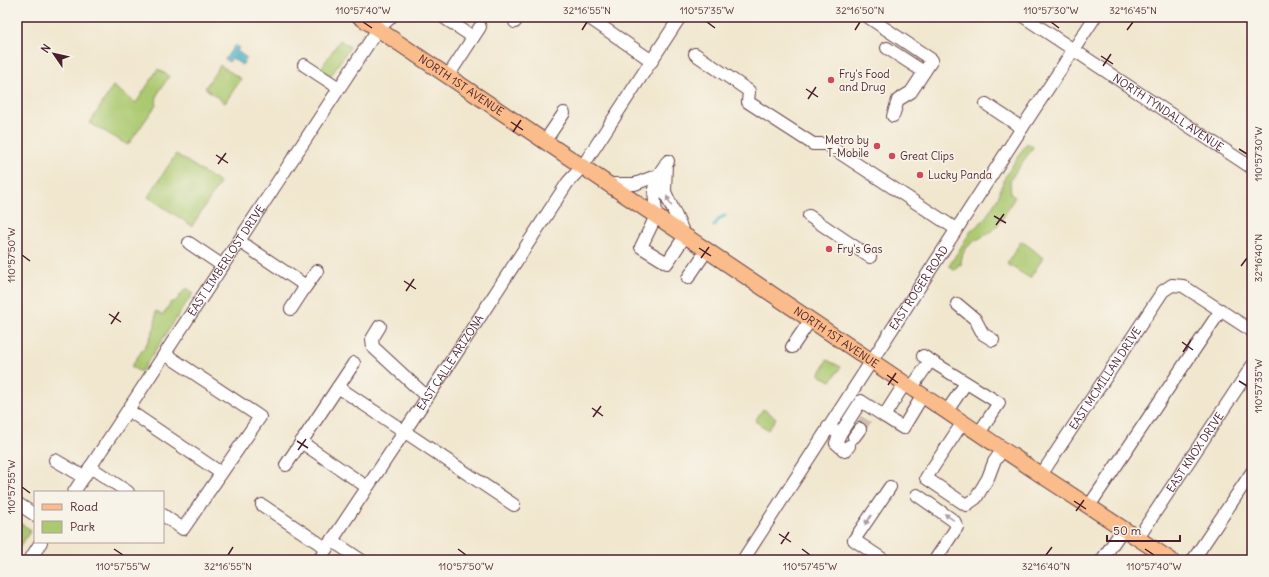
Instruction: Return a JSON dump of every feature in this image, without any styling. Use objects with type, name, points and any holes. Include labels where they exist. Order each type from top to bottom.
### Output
[{"type":"main road","name":"NORTH 1ST AVENUE","points":[[360,17],[380,23],[448,76],[607,184],[914,388],[1041,475],[1138,538],[1162,558]]},
{"type":"street","name":"EAST LIMBERLOST DRIVE","points":[[75,491],[223,266],[380,23],[391,17]]},
{"type":"street","points":[[443,17],[477,32],[448,76]]},
{"type":"street","points":[[588,17],[652,61]]},
{"type":"street","points":[[582,167],[680,17]]},
{"type":"street","points":[[868,17],[932,60],[910,92],[898,100],[893,116]]},
{"type":"street","name":"NORTH TYNDALL AVENUE","points":[[1024,17],[1252,168]]},
{"type":"street","name":"EAST ROGER ROAD","points":[[743,560],[872,360],[912,306],[956,229],[1095,17]]},
{"type":"street","points":[[887,48],[924,72]]},
{"type":"street","points":[[695,54],[749,91],[748,102],[812,144],[826,144],[956,229]]},
{"type":"street","points":[[304,65],[339,88]]},
{"type":"street","points":[[986,104],[1022,128]]},
{"type":"street","points":[[545,141],[564,114]]},
{"type":"street","points":[[667,162],[664,192],[685,236],[667,263],[641,247],[656,216],[654,190],[658,175],[667,162]]},
{"type":"street","name":"EAST CALLE ARIZONA","points":[[319,560],[568,182],[582,167]]},
{"type":"street","points":[[607,184],[635,184],[658,175]]},
{"type":"street","points":[[809,216],[870,257]]},
{"type":"street","points":[[239,241],[306,286]]},
{"type":"street","points":[[190,243],[223,266]]},
{"type":"street","points":[[688,278],[707,250]]},
{"type":"street","points":[[291,309],[317,271]]},
{"type":"street","name":"EAST MCMILLAN DRIVE","points":[[1041,475],[1163,291],[1172,285],[1184,286],[1220,310]]},
{"type":"street","points":[[957,304],[975,319],[983,334],[993,340]]},
{"type":"street","points":[[1088,506],[1220,310],[1252,331]]},
{"type":"street","points":[[792,347],[811,319]]},
{"type":"street","points":[[380,326],[372,339],[373,347],[427,397]]},
{"type":"street","points":[[164,516],[183,528],[260,417],[165,354]]},
{"type":"street","points":[[872,409],[846,450],[836,443],[861,401],[903,428],[914,388],[926,359],[999,403],[979,433]]},
{"type":"street","points":[[286,465],[354,364]]},
{"type":"street","name":"EAST KNOX DRIVE","points":[[1138,538],[1252,366]]},
{"type":"street","points":[[947,411],[966,383]]},
{"type":"street","points":[[338,387],[514,505]]},
{"type":"street","points":[[884,416],[914,388]]},
{"type":"street","points":[[128,410],[221,473]]},
{"type":"street","points":[[963,422],[926,478],[966,505],[976,498],[988,478],[994,462],[1003,449]]},
{"type":"street","points":[[828,428],[840,434]]},
{"type":"street","points":[[301,442],[367,487]]},
{"type":"street","points":[[55,460],[87,472],[126,491]]},
{"type":"street","points":[[1194,560],[1252,472]]},
{"type":"street","points":[[884,560],[854,540],[890,487]]},
{"type":"street","points":[[917,495],[954,521],[957,527],[935,560]]},
{"type":"street","points":[[17,503],[34,514]]},
{"type":"street","points":[[262,505],[329,544],[361,560]]},
{"type":"street","points":[[1102,560],[1123,529]]},
{"type":"street","points":[[30,560],[40,543]]},
{"type":"green space","points":[[340,40],[350,47],[330,77],[320,70]]},
{"type":"green space","points":[[220,65],[241,79],[225,103],[205,88]]},
{"type":"green space","points":[[158,69],[169,76],[157,95],[156,105],[128,145],[90,123],[113,86],[136,103]]},
{"type":"green space","points":[[1027,143],[1033,147],[1010,180],[1011,195],[1015,197],[999,224],[969,246],[962,257],[961,265],[959,264],[955,270],[949,266],[971,231],[984,220],[997,200],[1005,177]]},
{"type":"green space","points":[[176,154],[220,183],[192,226],[148,197]]},
{"type":"green space","points":[[1021,241],[1043,258],[1030,278],[1007,264]]},
{"type":"green space","points":[[186,288],[193,293],[141,372],[131,367],[149,340],[155,326],[156,311],[163,315],[171,302],[175,302]]},
{"type":"green space","points":[[827,360],[841,367],[831,381],[819,375]]},
{"type":"green space","points":[[763,409],[776,418],[768,430],[755,421]]},
{"type":"green space","points":[[17,521],[31,530],[17,551]]},
{"type":"water","points":[[235,45],[239,48],[237,51],[247,58],[242,65],[232,58],[229,62],[225,59]]},
{"type":"waterway","points":[[714,226],[720,218],[725,216]]},
{"type":"tunnel","points":[[860,429],[866,419]]},
{"type":"place","name":"Fry's Food and Drug","points":[[831,80]]},
{"type":"place","name":"Metro by T-Mobile","points":[[877,146]]},
{"type":"place","name":"Great Clips","points":[[892,156]]},
{"type":"place","name":"Lucky Panda","points":[[920,175]]},
{"type":"place","name":"Fry's Gas","points":[[829,249]]}]
